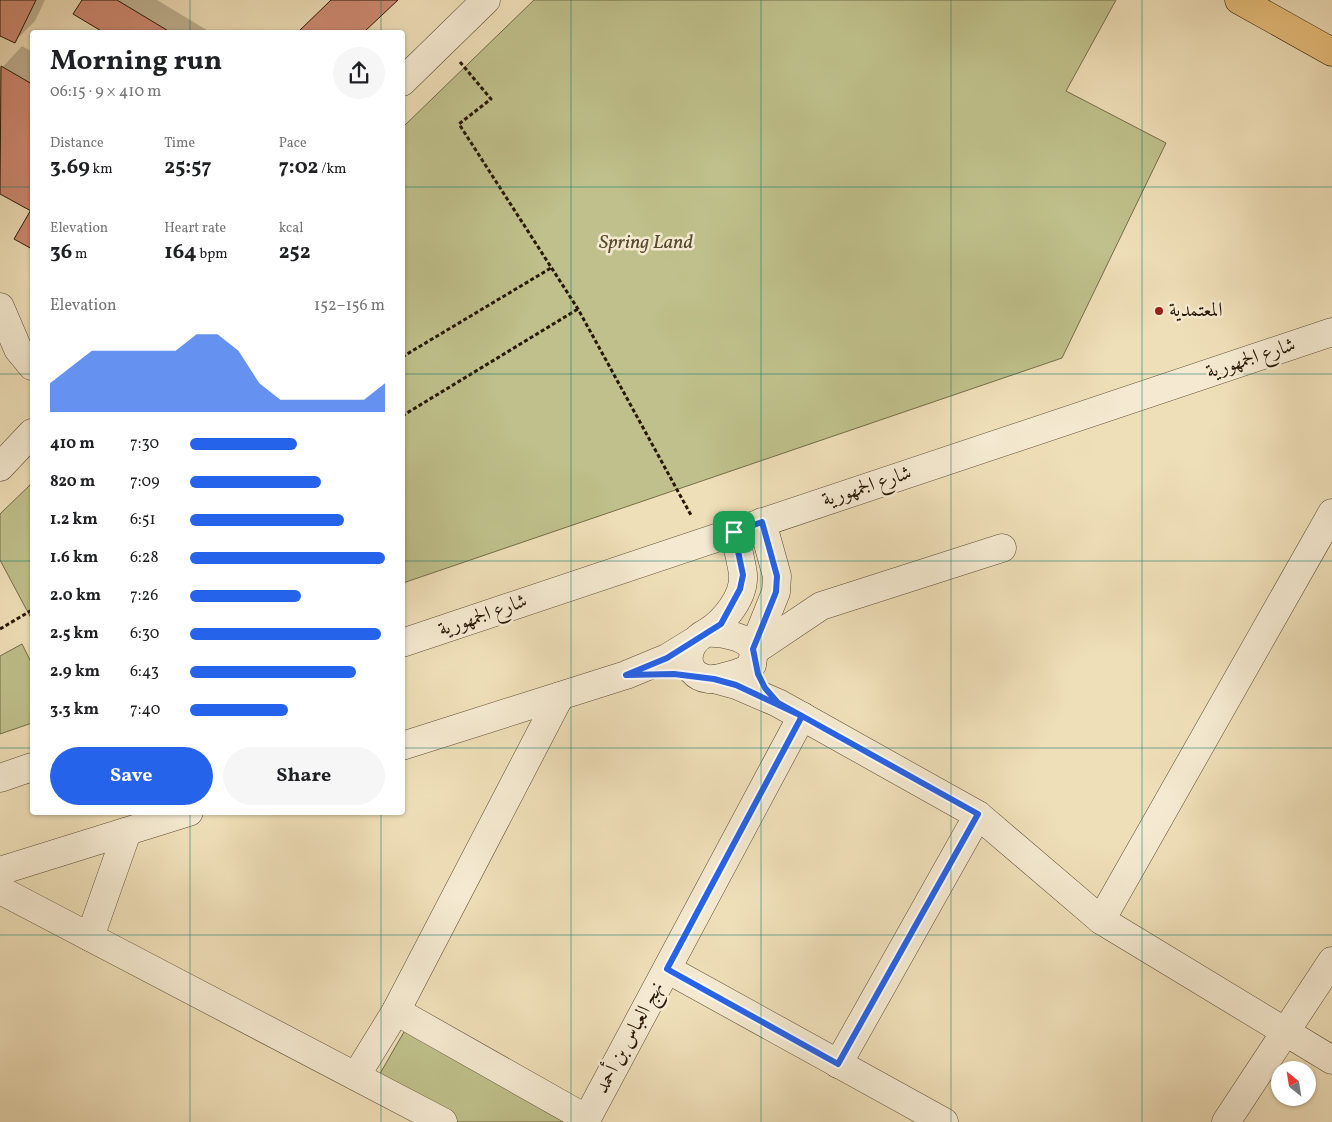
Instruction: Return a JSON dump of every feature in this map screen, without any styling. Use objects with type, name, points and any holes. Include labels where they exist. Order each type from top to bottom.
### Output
[{"type":"main road","points":[[1239,0],[1332,52]]},
{"type":"street","points":[[405,79],[486,0]]},
{"type":"street","points":[[0,306],[18,349],[30,364]]},
{"type":"street","name":"شارع الجمهورية","points":[[405,642],[1332,332]]},
{"type":"street","points":[[0,467],[30,435]]},
{"type":"street","points":[[1102,920],[1332,513]]},
{"type":"street","points":[[762,522],[777,576],[776,592],[754,651],[752,665],[748,669],[707,677],[689,664],[689,648],[699,638],[713,633],[740,638],[750,644],[754,651],[758,674],[765,688],[778,703]]},
{"type":"street","points":[[405,745],[626,675],[667,658],[721,624],[740,589],[743,575],[734,532]]},
{"type":"street","points":[[754,651],[821,606],[1002,548]]},
{"type":"street","points":[[626,675],[674,674],[707,677],[736,685],[778,703],[802,716],[978,814],[1102,920],[1286,1030],[1332,1060]]},
{"type":"street","points":[[356,1076],[396,1011],[560,696]]},
{"type":"street","name":"نهج العباس بن أحمد","points":[[586,1120],[802,716]]},
{"type":"street","points":[[0,778],[30,769]]},
{"type":"street","points":[[838,1064],[978,814]]},
{"type":"street","points":[[0,871],[180,815]]},
{"type":"street","points":[[90,937],[127,832]]},
{"type":"street","points":[[0,890],[443,1122]]},
{"type":"street","points":[[1226,1122],[1332,961]]},
{"type":"street","points":[[667,969],[944,1122]]},
{"type":"street","points":[[396,1011],[586,1120]]},
{"type":"path","points":[[444,42],[491,99],[459,124],[578,310],[706,541]]},
{"type":"path","points":[[405,355],[551,268]]},
{"type":"path","points":[[405,414],[578,310]]},
{"type":"path","points":[[0,629],[30,611]]},
{"type":"green space","name":"Spring Land","points":[[534,0],[1116,0],[1066,91],[1166,143],[1062,358],[405,582],[405,125]]},
{"type":"green space","points":[[30,485],[30,616],[0,560],[0,514]]},
{"type":"green space","points":[[22,644],[30,660],[30,724],[0,734],[0,656]]},
{"type":"green space","points":[[408,1025],[580,1122],[441,1122],[374,1084]]},
{"type":"building","points":[[0,0],[36,0],[15,43],[0,36]]},
{"type":"building","points":[[82,0],[117,0],[167,30],[100,30],[73,14]]},
{"type":"building","points":[[331,0],[398,0],[366,30],[300,30]]},
{"type":"building","points":[[1,66],[30,83],[30,210],[0,194]]},
{"type":"building","points":[[30,211],[30,248],[14,239]]},
{"type":"place","name":"المعتمدية","points":[[1159,311]]},
{"type":"route","points":[[734,532],[743,575],[740,589],[731,609],[721,624],[706,634],[699,636],[693,642],[667,658],[626,675],[674,674],[714,679],[736,685],[778,703],[802,716],[667,969],[838,1064],[978,814],[802,716],[778,703],[765,688],[758,674],[753,649],[776,592],[777,576],[762,522],[734,532]]}]
